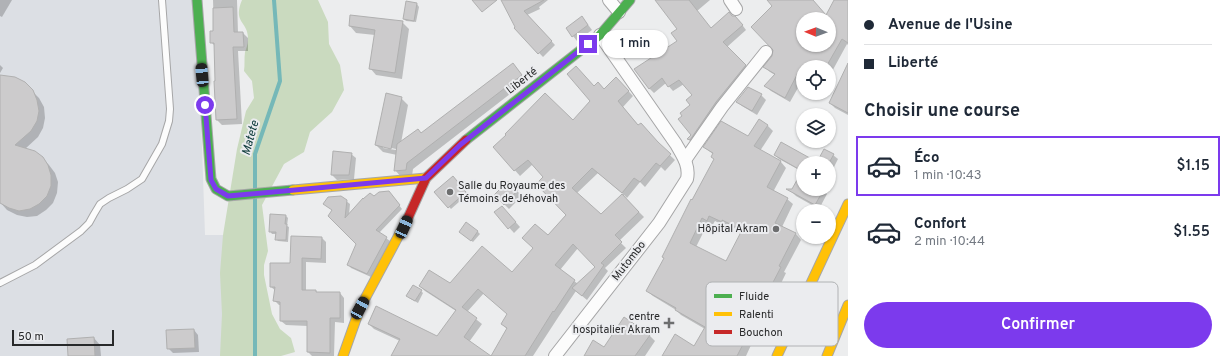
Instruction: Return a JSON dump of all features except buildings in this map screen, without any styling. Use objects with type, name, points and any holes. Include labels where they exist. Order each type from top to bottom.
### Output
[{"type":"main road","points":[[197,0],[211,180],[216,189],[228,196],[426,178]]},
{"type":"main road","name":"Liberté","points":[[343,356],[360,308],[404,227],[426,178],[460,145],[600,35],[630,0]]},
{"type":"main road","points":[[811,282],[848,204]]},
{"type":"main road","points":[[838,330],[848,306]]},
{"type":"main road","points":[[776,356],[781,346]]},
{"type":"main road","points":[[827,356],[831,346]]},
{"type":"street","points":[[609,0],[620,12]]},
{"type":"street","name":"Mutombo","points":[[555,356],[659,224],[688,178],[689,172],[685,160],[676,144],[600,35]]},
{"type":"street","points":[[685,160],[722,107],[766,52]]},
{"type":"lane","points":[[0,283],[36,265],[81,231],[89,223],[100,204],[128,189],[142,179],[160,149],[167,131],[170,109],[162,0]]},
{"type":"shaded area","points":[[0,0],[197,0],[205,235],[255,235],[252,356],[0,356]]},
{"type":"green space","points":[[242,0],[318,0],[328,22],[329,44],[340,65],[344,90],[332,112],[310,132],[304,152],[284,164],[262,205],[268,251],[264,265],[264,275],[272,314],[280,329],[291,338],[295,352],[281,356],[220,356],[222,314],[220,273],[223,235],[237,149],[246,111],[254,98],[252,81],[244,71],[248,34],[239,14],[239,8]]},
{"type":"waterway","name":"Matete","points":[[255,190],[255,154],[280,81],[274,0]]},
{"type":"waterway","name":"Matete","points":[[255,198],[255,356]]},
{"type":"traffic: fast","points":[[197,0],[211,179],[216,189],[228,196],[293,190]]},
{"type":"traffic: fast","points":[[466,140],[600,35],[630,0]]},
{"type":"traffic: slow","points":[[293,190],[426,178]]},
{"type":"traffic: slow","points":[[812,282],[848,204]]},
{"type":"traffic: slow","points":[[343,356],[360,308],[407,220]]},
{"type":"traffic: slow","points":[[838,329],[848,305]]},
{"type":"traffic: slow","points":[[777,356],[782,346]]},
{"type":"traffic: slow","points":[[827,356],[831,346]]},
{"type":"traffic: jam","points":[[407,220],[426,178],[466,140]]},
{"type":"place","name":"Salle du Royaume des Témoins de Jéhovah","points":[[450,192]]},
{"type":"place","name":"Hôpital Akram","points":[[776,229]]},
{"type":"place","name":"centre hospitalier Akram","points":[[669,323]]},
{"type":"route","points":[[205,105],[211,180],[216,189],[228,196],[426,178],[460,145],[588,44]]}]
